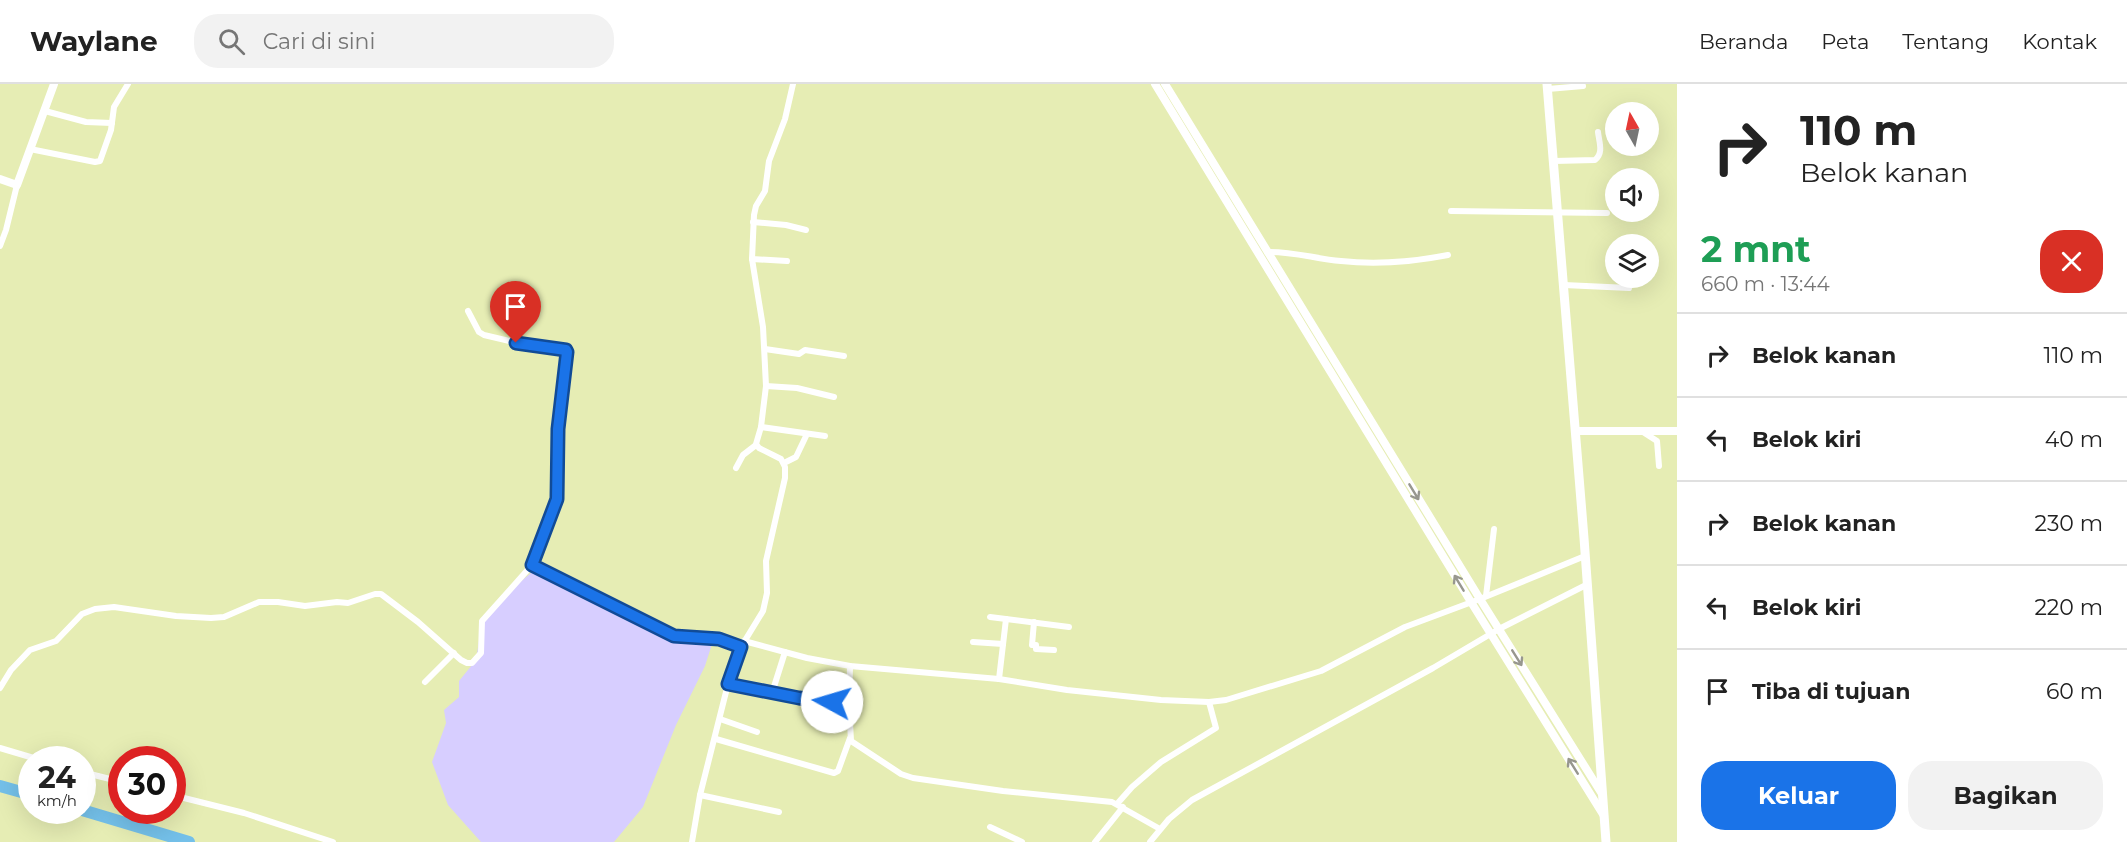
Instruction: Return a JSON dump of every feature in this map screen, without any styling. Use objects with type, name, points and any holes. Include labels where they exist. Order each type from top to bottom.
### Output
[{"type":"main road","points":[[1547,87],[1588,584],[1606,842]]},
{"type":"street","points":[[0,246],[17,185],[54,84]]},
{"type":"street","points":[[30,149],[99,162],[102,159],[112,123],[114,107],[128,84]]},
{"type":"street","points":[[736,468],[743,455],[756,445],[761,427],[766,386],[765,349],[752,259],[753,222],[756,206],[765,191],[769,161],[784,119],[793,84]]},
{"type":"street","points":[[1155,84],[1479,599]]},
{"type":"street","points":[[1165,84],[1479,599],[1495,631],[1604,816]]},
{"type":"street","points":[[1547,87],[1583,86]]},
{"type":"street","points":[[45,111],[86,122],[112,123]]},
{"type":"street","points":[[1554,161],[1595,160],[1599,157],[1601,150],[1598,132]]},
{"type":"street","points":[[0,179],[17,185]]},
{"type":"street","points":[[1451,211],[1605,213]]},
{"type":"street","points":[[753,222],[786,225],[806,230]]},
{"type":"street","points":[[1267,252],[1289,252],[1344,262],[1398,263],[1448,255]]},
{"type":"street","points":[[752,259],[787,261]]},
{"type":"street","points":[[1564,285],[1605,287]]},
{"type":"street","points":[[0,688],[11,670],[30,650],[56,641],[82,614],[104,608],[211,618],[224,617],[259,602],[279,602],[301,606],[348,603],[378,594],[384,595],[467,663],[472,663],[479,657],[482,645],[482,621],[532,565],[557,499],[558,429],[567,351],[531,346],[484,335],[479,332],[468,311]]},
{"type":"street","points":[[765,349],[799,354],[805,350],[844,356]]},
{"type":"street","points":[[766,386],[797,388],[834,397]]},
{"type":"street","points":[[761,427],[825,436]]},
{"type":"street","points":[[1575,431],[1677,431]]},
{"type":"street","points":[[1642,432],[1657,441],[1659,466]]},
{"type":"street","points":[[784,463],[796,457],[807,434]]},
{"type":"street","points":[[692,842],[700,795],[716,739],[728,684],[742,644],[760,618],[765,606],[766,561],[784,484],[784,463],[779,457],[756,445]]},
{"type":"street","points":[[1479,599],[1494,529]]},
{"type":"street","points":[[532,565],[674,636],[719,639],[850,666],[999,679],[1067,690],[1209,702],[1226,700],[1321,671],[1405,627],[1585,556]]},
{"type":"street","points":[[1150,842],[1160,829],[1192,800],[1433,668],[1495,631],[1588,584]]},
{"type":"street","points":[[990,617],[1069,627]]},
{"type":"street","points":[[999,679],[1006,619]]},
{"type":"street","points":[[1034,622],[1032,645],[1036,645],[1036,650],[1054,650]]},
{"type":"street","points":[[1495,631],[1602,794]]},
{"type":"street","points":[[973,642],[1003,644]]},
{"type":"street","points":[[772,693],[785,652]]},
{"type":"street","points":[[425,681],[454,653]]},
{"type":"street","points":[[716,739],[834,773],[838,771],[850,738],[850,666]]},
{"type":"street","points":[[728,684],[849,704]]},
{"type":"street","points":[[1095,842],[1132,787],[1161,762],[1216,728],[1209,702]]},
{"type":"street","points":[[720,719],[757,732]]},
{"type":"street","points":[[850,738],[856,746],[901,774],[913,778],[956,786],[1092,799],[1120,805],[1160,829]]},
{"type":"street","points":[[0,748],[18,753]]},
{"type":"street","points":[[700,795],[779,812]]},
{"type":"street","points":[[186,798],[244,813],[333,842]]},
{"type":"street","points":[[990,827],[1022,842]]},
{"type":"shaded area","points":[[532,572],[637,625],[682,642],[712,644],[705,666],[676,725],[643,807],[614,842],[481,842],[448,805],[432,762],[446,723],[444,710],[459,697],[459,681],[476,660],[482,621],[505,595]]},
{"type":"waterway","points":[[0,786],[18,791]]},
{"type":"waterway","points":[[96,814],[189,842]]},
{"type":"route","points":[[516,343],[567,351],[558,429],[559,489],[532,565],[674,636],[719,639],[741,647],[728,684],[832,702]]}]
